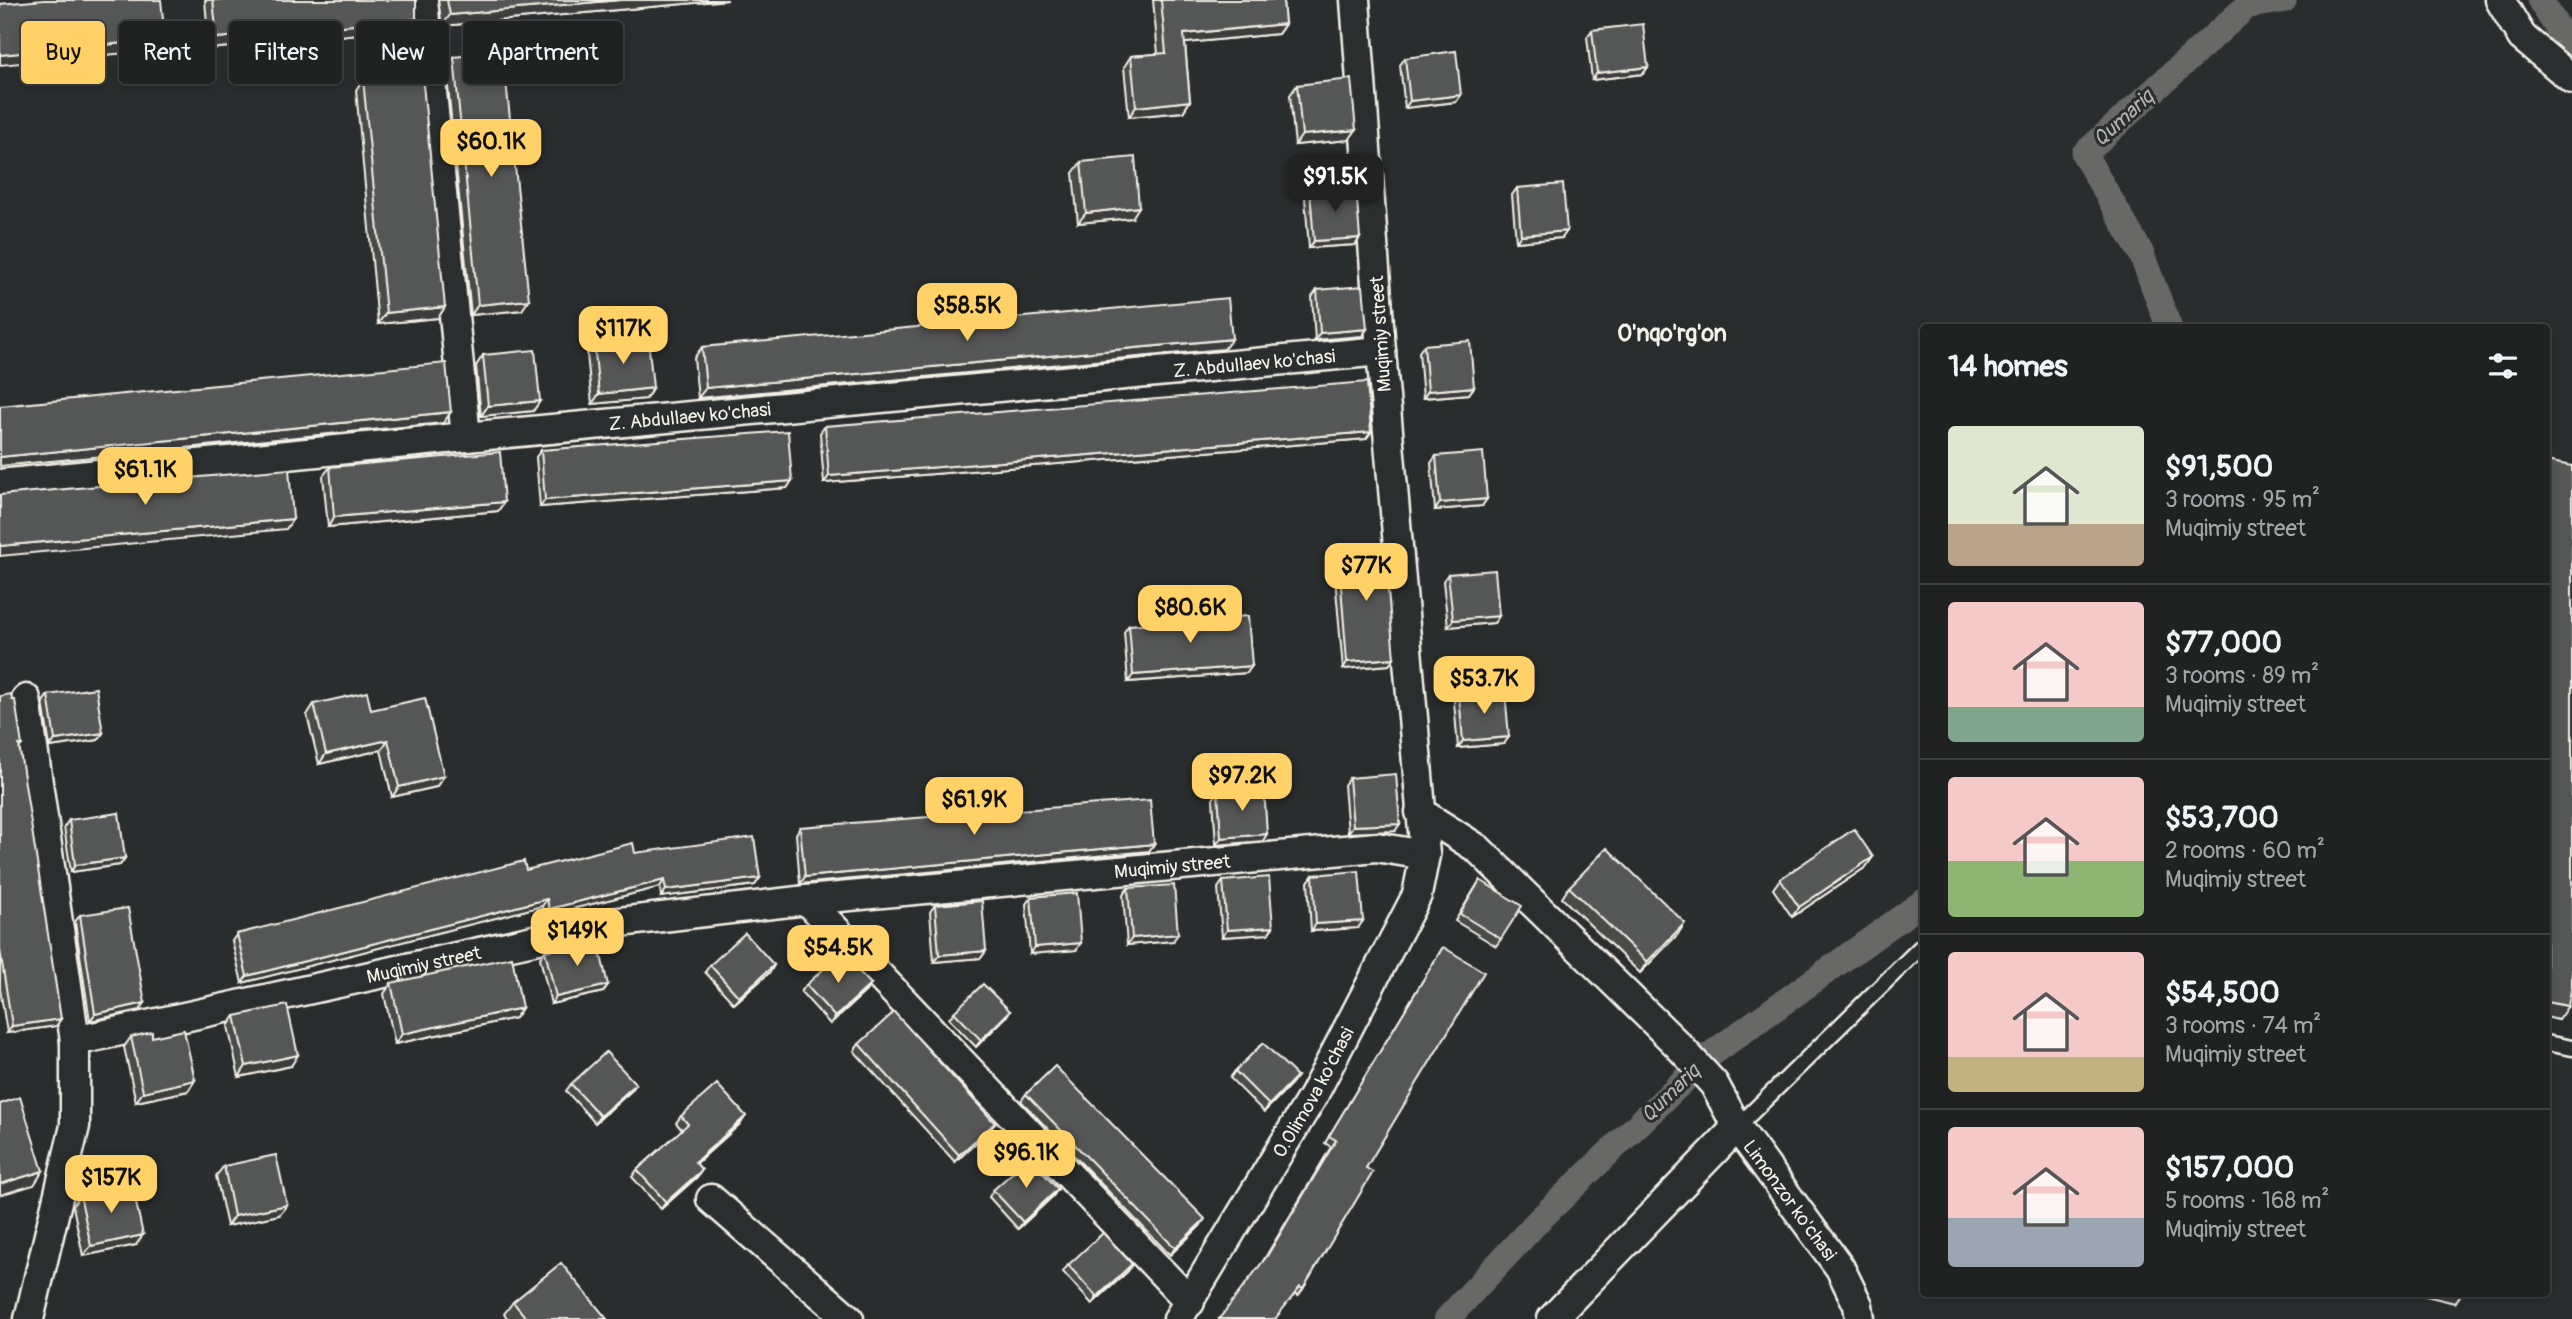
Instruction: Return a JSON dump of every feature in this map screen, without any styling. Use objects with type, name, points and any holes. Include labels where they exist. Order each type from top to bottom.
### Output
[{"type":"street","points":[[423,0],[466,437]]},
{"type":"street","name":"Muqimiy street","points":[[75,1041],[611,923],[807,900],[1376,847],[1425,855],[1381,351],[1355,0]]},
{"type":"street","points":[[2500,0],[2522,37],[2572,79]]},
{"type":"street","name":"Z. Abdullaev ko'chasi","points":[[0,484],[466,437],[1381,351]]},
{"type":"street","points":[[26,699],[75,1041],[75,1126],[29,1319]]},
{"type":"street","name":"Limonzor ko'chasi","points":[[1420,812],[1478,849],[1678,1045],[1714,1084],[1737,1127],[1840,1268],[1858,1305],[1860,1319]]},
{"type":"street","name":"O.Olimova ko'chasi","points":[[1184,1311],[1313,1096],[1417,895],[1425,855]]},
{"type":"street","points":[[807,900],[1184,1311]]},
{"type":"street","points":[[1552,1319],[1737,1127]]},
{"type":"street","points":[[711,1199],[849,1319]]},
{"type":"lane","points":[[1737,1127],[1920,948]]},
{"type":"lane","points":[[2550,1044],[2572,1048]]},
{"type":"building","points":[[44,0],[161,0],[163,21],[119,21],[119,43],[105,45],[105,21],[21,21],[21,53],[0,55],[0,4]]},
{"type":"building","points":[[213,0],[416,0],[416,19],[356,21],[356,25],[342,26],[342,21],[229,21],[229,37],[217,38]]},
{"type":"building","points":[[447,0],[620,0],[450,15]]},
{"type":"building","points":[[1161,0],[1283,0],[1285,24],[1184,34],[1190,101],[1136,107],[1131,56],[1166,53]]},
{"type":"building","points":[[1643,24],[1648,67],[1597,73],[1592,30]]},
{"type":"building","points":[[1456,51],[1461,95],[1410,101],[1405,58]]},
{"type":"building","points":[[463,56],[463,84],[506,84],[529,300],[478,305],[454,57]]},
{"type":"building","points":[[1351,79],[1356,130],[1302,135],[1297,85]]},
{"type":"building","points":[[363,84],[423,84],[445,307],[386,313]]},
{"type":"building","points":[[1135,157],[1139,207],[1086,213],[1081,162]]},
{"type":"building","points":[[1563,184],[1567,231],[1521,235],[1517,188]]},
{"type":"building","points":[[1356,188],[1360,238],[1314,241],[1310,191]]},
{"type":"building","points":[[1363,286],[1367,329],[1320,333],[1317,290]]},
{"type":"building","points":[[1228,298],[1232,339],[706,388],[702,347]]},
{"type":"building","points":[[648,338],[653,388],[599,394],[594,343]]},
{"type":"building","points":[[1470,341],[1474,387],[1428,391],[1424,345]]},
{"type":"building","points":[[535,350],[540,401],[488,406],[483,355]]},
{"type":"building","points":[[446,363],[451,412],[0,457],[0,406]]},
{"type":"building","points":[[1367,382],[1371,432],[829,476],[825,426]]},
{"type":"building","points":[[788,431],[792,481],[545,500],[541,450]]},
{"type":"building","points":[[500,452],[504,502],[334,517],[330,467]]},
{"type":"building","points":[[1483,452],[1487,499],[1440,503],[1436,456]]},
{"type":"building","points":[[2550,462],[2572,466],[2572,985],[2568,1006],[2550,1003]]},
{"type":"building","points":[[289,469],[293,519],[0,546],[0,495]]},
{"type":"building","points":[[1384,545],[1394,658],[1347,662],[1338,548]]},
{"type":"building","points":[[1495,570],[1499,616],[1453,620],[1448,574]]},
{"type":"building","points":[[1248,616],[1252,666],[1133,675],[1129,625]]},
{"type":"building","points":[[96,688],[103,733],[55,740],[48,695]]},
{"type":"building","points":[[1505,691],[1509,737],[1463,741],[1459,695]]},
{"type":"building","points":[[367,692],[371,710],[425,698],[444,776],[399,787],[388,740],[326,754],[314,704]]},
{"type":"building","points":[[11,694],[12,700],[15,700],[22,745],[19,745],[61,1019],[12,1026],[0,950],[0,696]]},
{"type":"building","points":[[1396,774],[1400,824],[1353,826],[1349,778]]},
{"type":"building","points":[[1264,788],[1267,834],[1221,838],[1218,792]]},
{"type":"building","points":[[1150,800],[1154,844],[805,877],[800,827]]},
{"type":"building","points":[[119,813],[125,858],[75,865],[69,820]]},
{"type":"building","points":[[1854,829],[1873,857],[1799,907],[1780,879]]},
{"type":"building","points":[[754,837],[760,878],[666,890],[664,880],[549,909],[547,899],[247,976],[237,934],[524,861],[526,870],[633,843],[635,853]]},
{"type":"building","points":[[1607,848],[1685,923],[1647,962],[1569,887]]},
{"type":"building","points":[[1359,871],[1363,921],[1316,924],[1313,875]]},
{"type":"building","points":[[1269,877],[1273,927],[1227,930],[1223,881]]},
{"type":"building","points":[[1480,880],[1522,906],[1501,939],[1460,914]]},
{"type":"building","points":[[1174,885],[1178,934],[1132,938],[1128,888]]},
{"type":"building","points":[[1077,893],[1081,943],[1035,947],[1031,897]]},
{"type":"building","points":[[982,901],[986,951],[939,955],[935,905]]},
{"type":"building","points":[[128,908],[145,1003],[95,1014],[80,915]]},
{"type":"building","points":[[745,933],[774,965],[739,997],[710,965]]},
{"type":"building","points":[[597,939],[608,985],[556,997],[545,951]]},
{"type":"building","points":[[1443,947],[1484,972],[1366,1168],[1373,1172],[1303,1289],[1300,1287],[1275,1319],[1219,1319],[1267,1256],[1336,1140],[1329,1136]]},
{"type":"building","points":[[841,953],[871,984],[835,1017],[806,985]]},
{"type":"building","points":[[512,957],[522,1008],[402,1034],[391,983]]},
{"type":"building","points":[[983,984],[1010,1011],[981,1040],[954,1012]]},
{"type":"building","points":[[287,1005],[298,1055],[246,1066],[235,1016]]},
{"type":"building","points":[[894,1012],[995,1123],[959,1155],[859,1044]]},
{"type":"building","points":[[184,1030],[195,1080],[143,1092],[131,1037],[152,1032],[152,1037]]},
{"type":"building","points":[[1263,1043],[1297,1076],[1269,1105],[1235,1071]]},
{"type":"building","points":[[606,1052],[636,1084],[600,1116],[571,1084]]},
{"type":"building","points":[[1055,1066],[1205,1219],[1175,1248],[1026,1094]]},
{"type":"building","points":[[717,1084],[746,1116],[695,1162],[702,1170],[666,1202],[637,1170],[688,1124],[681,1116]]},
{"type":"building","points":[[20,1097],[43,1171],[0,1184],[0,1104]]},
{"type":"building","points":[[276,1155],[287,1205],[234,1216],[224,1166]]},
{"type":"building","points":[[1029,1158],[1058,1189],[1023,1222],[993,1190]]},
{"type":"building","points":[[132,1184],[143,1235],[91,1246],[80,1195]]},
{"type":"building","points":[[1103,1233],[1132,1264],[1097,1297],[1068,1265]]},
{"type":"building","points":[[561,1263],[607,1319],[527,1319],[513,1302]]},
{"type":"waterway","name":"Qumariq","points":[[2168,324],[2141,253],[2084,154],[2247,6],[2284,0]]},
{"type":"waterway","name":"Qumariq","points":[[2540,0],[2572,51]]},
{"type":"waterway","name":"Qumariq","points":[[1447,1319],[1538,1221],[1710,1055],[1920,904]]},
{"type":"district","name":"O'nqo'rg'on","points":[[1672,333]]}]
